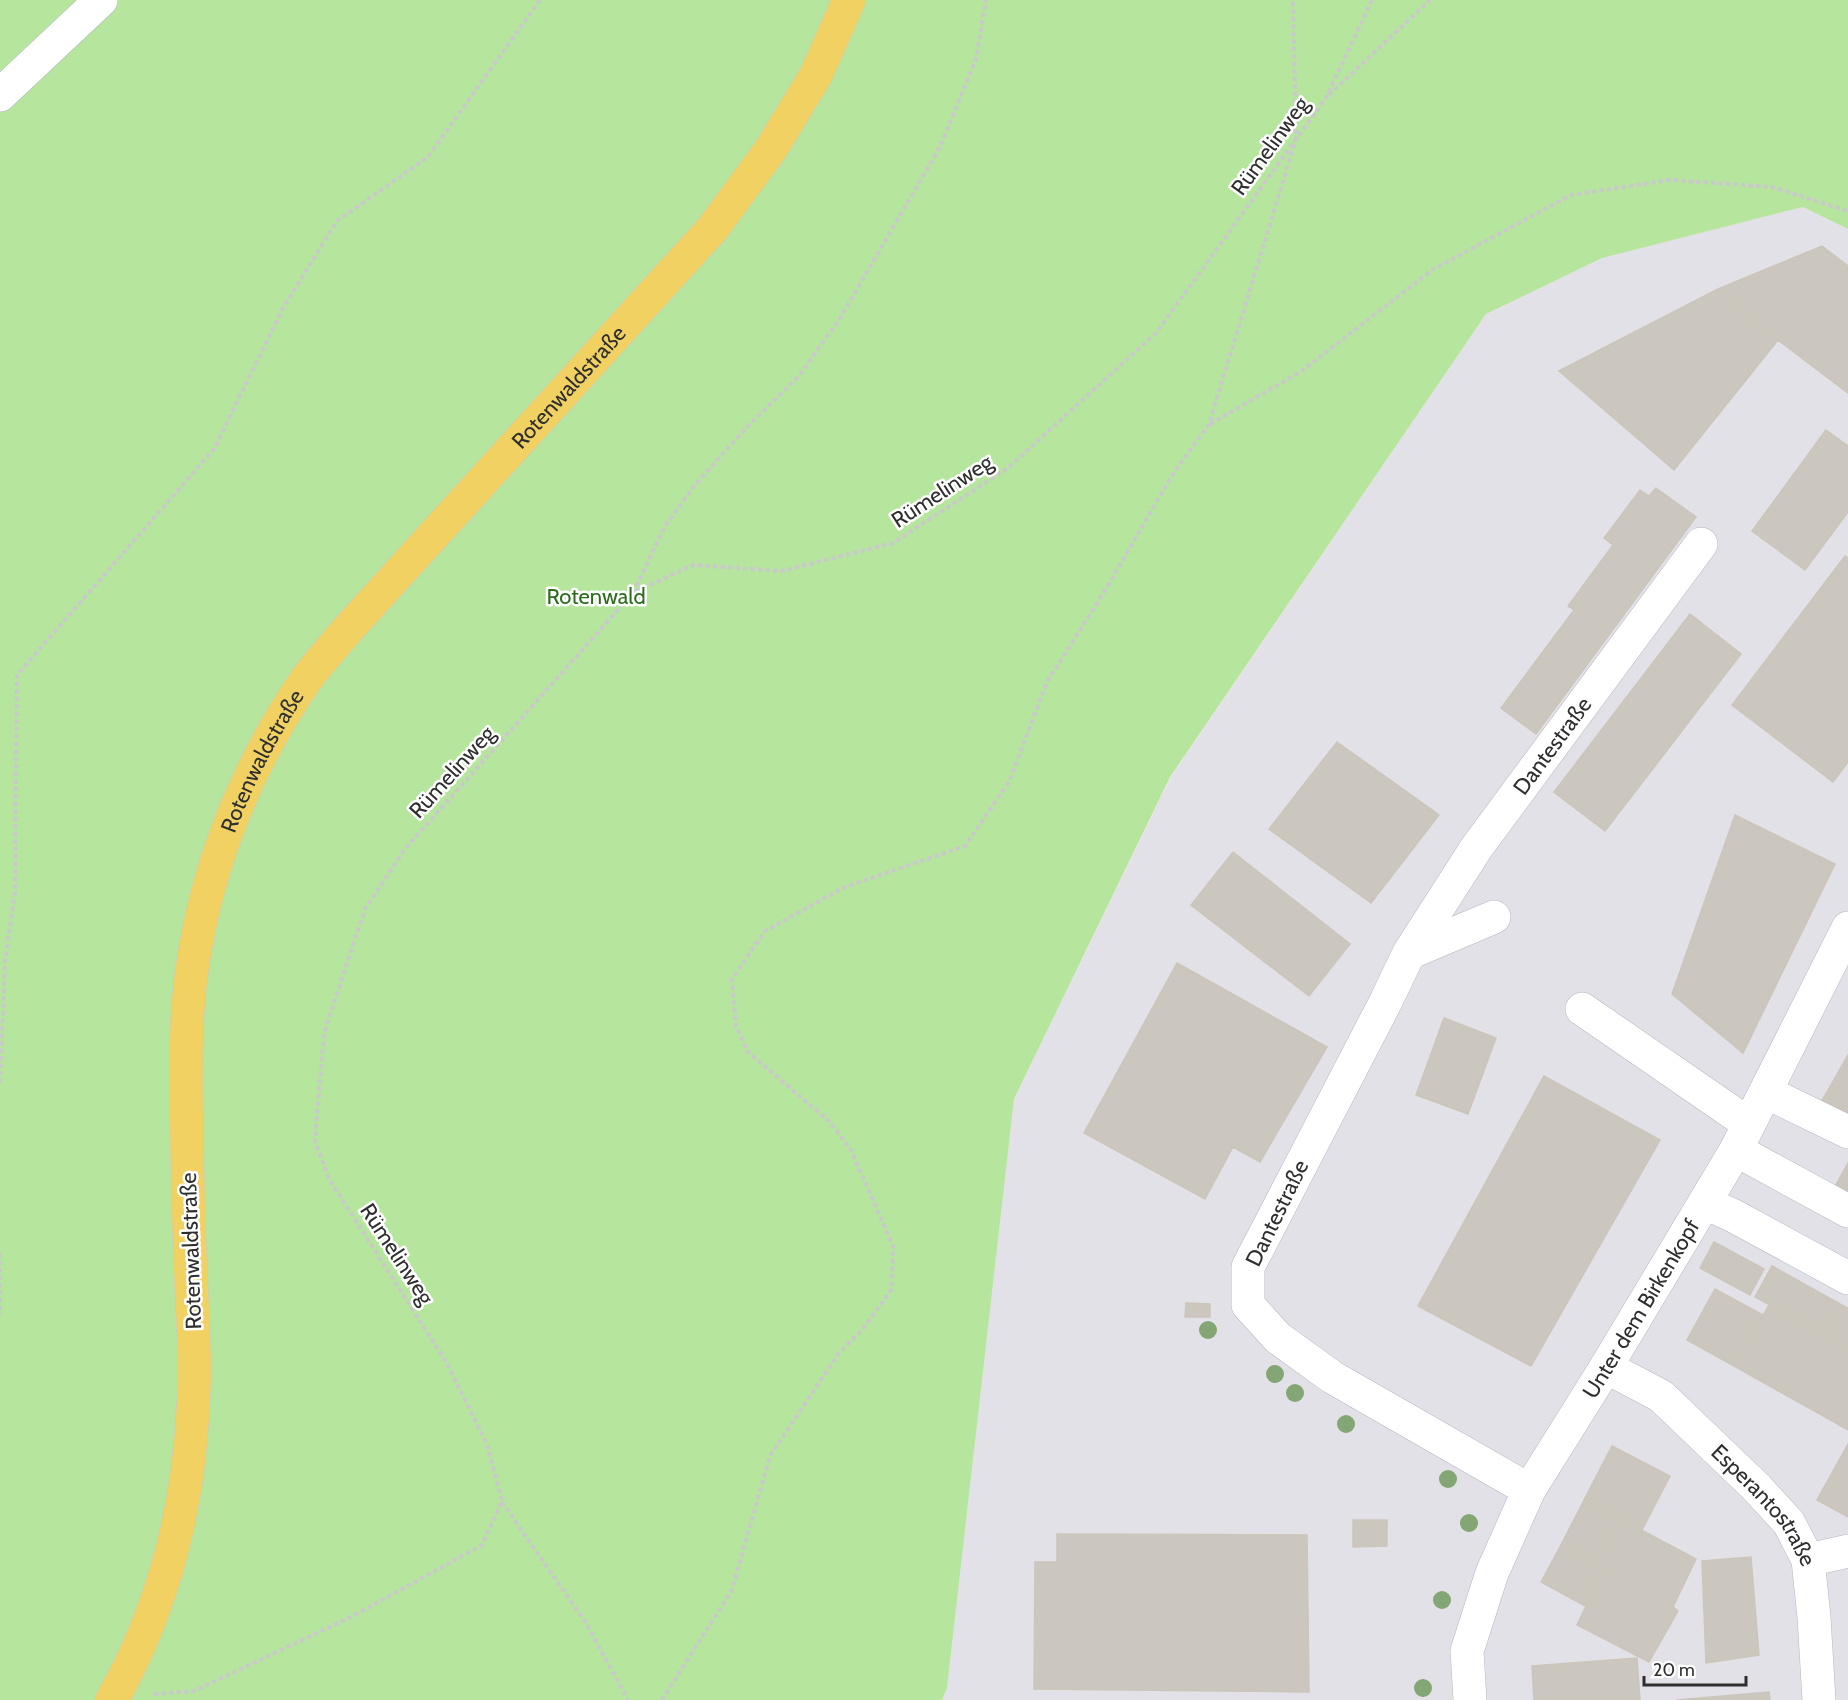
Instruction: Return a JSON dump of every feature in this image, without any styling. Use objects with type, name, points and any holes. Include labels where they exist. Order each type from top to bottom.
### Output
[{"type":"main road","name":"Rotenwaldstraße","points":[[113,1698],[146,1631],[164,1578],[180,1521],[188,1467],[193,1407],[194,1336],[186,1078],[188,1015],[196,942],[209,883],[230,822],[267,741],[306,679],[348,629],[713,228],[771,149],[810,84],[849,0]]},
{"type":"street","points":[[0,95],[101,0]]},
{"type":"street","name":"Dantestraße","points":[[1529,1490],[1332,1377],[1278,1338],[1248,1305],[1248,1267],[1409,953],[1477,847],[1701,544]]},
{"type":"street","points":[[1409,953],[1494,917]]},
{"type":"street","name":"Unter dem Birkenkopf","points":[[1470,1700],[1467,1651],[1492,1573],[1529,1490],[1606,1368],[1705,1203],[1766,1092],[1848,928]]},
{"type":"street","points":[[1582,1009],[1742,1137],[1848,1211]]},
{"type":"street","points":[[1766,1092],[1848,1132]]},
{"type":"street","points":[[1705,1203],[1732,1215],[1848,1278]]},
{"type":"street","name":"Esperantostraße","points":[[1606,1368],[1661,1396],[1756,1487],[1789,1523],[1808,1560],[1820,1700]]},
{"type":"street","points":[[1808,1560],[1848,1551]]},
{"type":"path","points":[[0,1083],[5,962],[15,892],[17,675],[214,449],[283,308],[338,221],[428,157],[540,0]]},
{"type":"path","points":[[633,593],[665,526],[695,485],[747,427],[800,376],[840,318],[940,147],[976,59],[986,0]]},
{"type":"path","points":[[662,1700],[732,1590],[770,1456],[839,1353],[862,1330],[892,1289],[893,1246],[851,1150],[830,1122],[748,1052],[736,1026],[732,980],[765,931],[844,886],[965,846],[1009,782],[1047,682],[1103,594],[1171,477],[1209,424],[1296,139],[1293,0]]},
{"type":"path","name":"Rümelinweg","points":[[502,1501],[488,1444],[445,1360],[328,1179],[315,1141],[324,1033],[365,909],[404,850],[633,593],[693,565],[782,572],[893,543],[1008,468],[1155,333],[1326,98],[1371,0]]},
{"type":"path","points":[[1326,98],[1430,0]]},
{"type":"path","points":[[1209,424],[1302,371],[1432,270],[1571,195],[1670,180],[1772,187],[1848,211]]},
{"type":"path","points":[[0,1253],[0,1315]]},
{"type":"path","points":[[113,1698],[194,1691],[352,1616],[482,1545],[502,1501]]},
{"type":"path","points":[[502,1501],[586,1623],[628,1700]]},
{"type":"shaded area","points":[[1803,207],[1848,229],[1848,1700],[942,1700],[947,1688],[1014,1099],[1171,777],[1486,314],[1602,258]]},
{"type":"green space","name":"Rotenwald","points":[[0,0],[1848,0],[1848,229],[1803,207],[1602,258],[1486,314],[1170,777],[1014,1099],[947,1688],[942,1700],[0,1700]]},
{"type":"building","points":[[1822,246],[1848,266],[1848,393],[1778,340],[1718,289]]},
{"type":"building","points":[[1718,289],[1778,340],[1674,470],[1559,371]]},
{"type":"building","points":[[1826,430],[1848,446],[1848,512],[1805,570],[1752,531]]},
{"type":"building","points":[[1656,488],[1696,517],[1536,734],[1501,708],[1574,610],[1568,606],[1613,545],[1604,538],[1640,490],[1649,496]]},
{"type":"building","points":[[1845,556],[1848,558],[1848,762],[1833,782],[1732,705]]},
{"type":"building","points":[[1690,614],[1741,654],[1605,831],[1554,792]]},
{"type":"building","points":[[1337,742],[1439,815],[1371,903],[1269,829]]},
{"type":"building","points":[[1735,815],[1835,864],[1743,1053],[1672,994]]},
{"type":"building","points":[[1233,852],[1350,944],[1309,996],[1191,905]]},
{"type":"building","points":[[1177,963],[1327,1047],[1260,1162],[1233,1147],[1205,1199],[1084,1133]]},
{"type":"building","points":[[1444,1018],[1496,1038],[1468,1114],[1416,1095]]},
{"type":"building","points":[[1848,1055],[1848,1122],[1819,1106]]},
{"type":"building","points":[[1544,1076],[1660,1140],[1531,1366],[1418,1306]]},
{"type":"building","points":[[1848,1163],[1848,1198],[1833,1190]]},
{"type":"building","points":[[1714,1242],[1764,1269],[1750,1295],[1700,1268]]},
{"type":"building","points":[[1772,1266],[1842,1305],[1825,1335],[1755,1297]]},
{"type":"building","points":[[1715,1289],[1763,1315],[1734,1366],[1687,1340]]},
{"type":"building","points":[[1186,1303],[1210,1304],[1210,1317],[1185,1317]]},
{"type":"building","points":[[1769,1305],[1848,1348],[1848,1430],[1734,1366]]},
{"type":"building","points":[[1842,1305],[1848,1308],[1848,1348],[1825,1335]]},
{"type":"building","points":[[1848,1444],[1848,1517],[1817,1500]]},
{"type":"building","points":[[1612,1446],[1670,1476],[1642,1530],[1584,1500]]},
{"type":"building","points":[[1584,1500],[1619,1518],[1596,1563],[1561,1545]]},
{"type":"building","points":[[1619,1518],[1696,1559],[1673,1607],[1678,1611],[1649,1662],[1577,1625],[1605,1567],[1596,1563]]},
{"type":"building","points":[[1353,1520],[1387,1520],[1387,1546],[1353,1547]]},
{"type":"building","points":[[1057,1534],[1307,1535],[1309,1692],[1034,1689],[1035,1562],[1057,1562]]},
{"type":"building","points":[[1561,1545],[1605,1567],[1585,1606],[1541,1582]]},
{"type":"building","points":[[1751,1557],[1759,1655],[1706,1663],[1702,1561]]},
{"type":"building","points":[[1637,1658],[1640,1700],[1534,1700],[1532,1666]]},
{"type":"building","points":[[1769,1692],[1770,1700],[1676,1700]]}]
